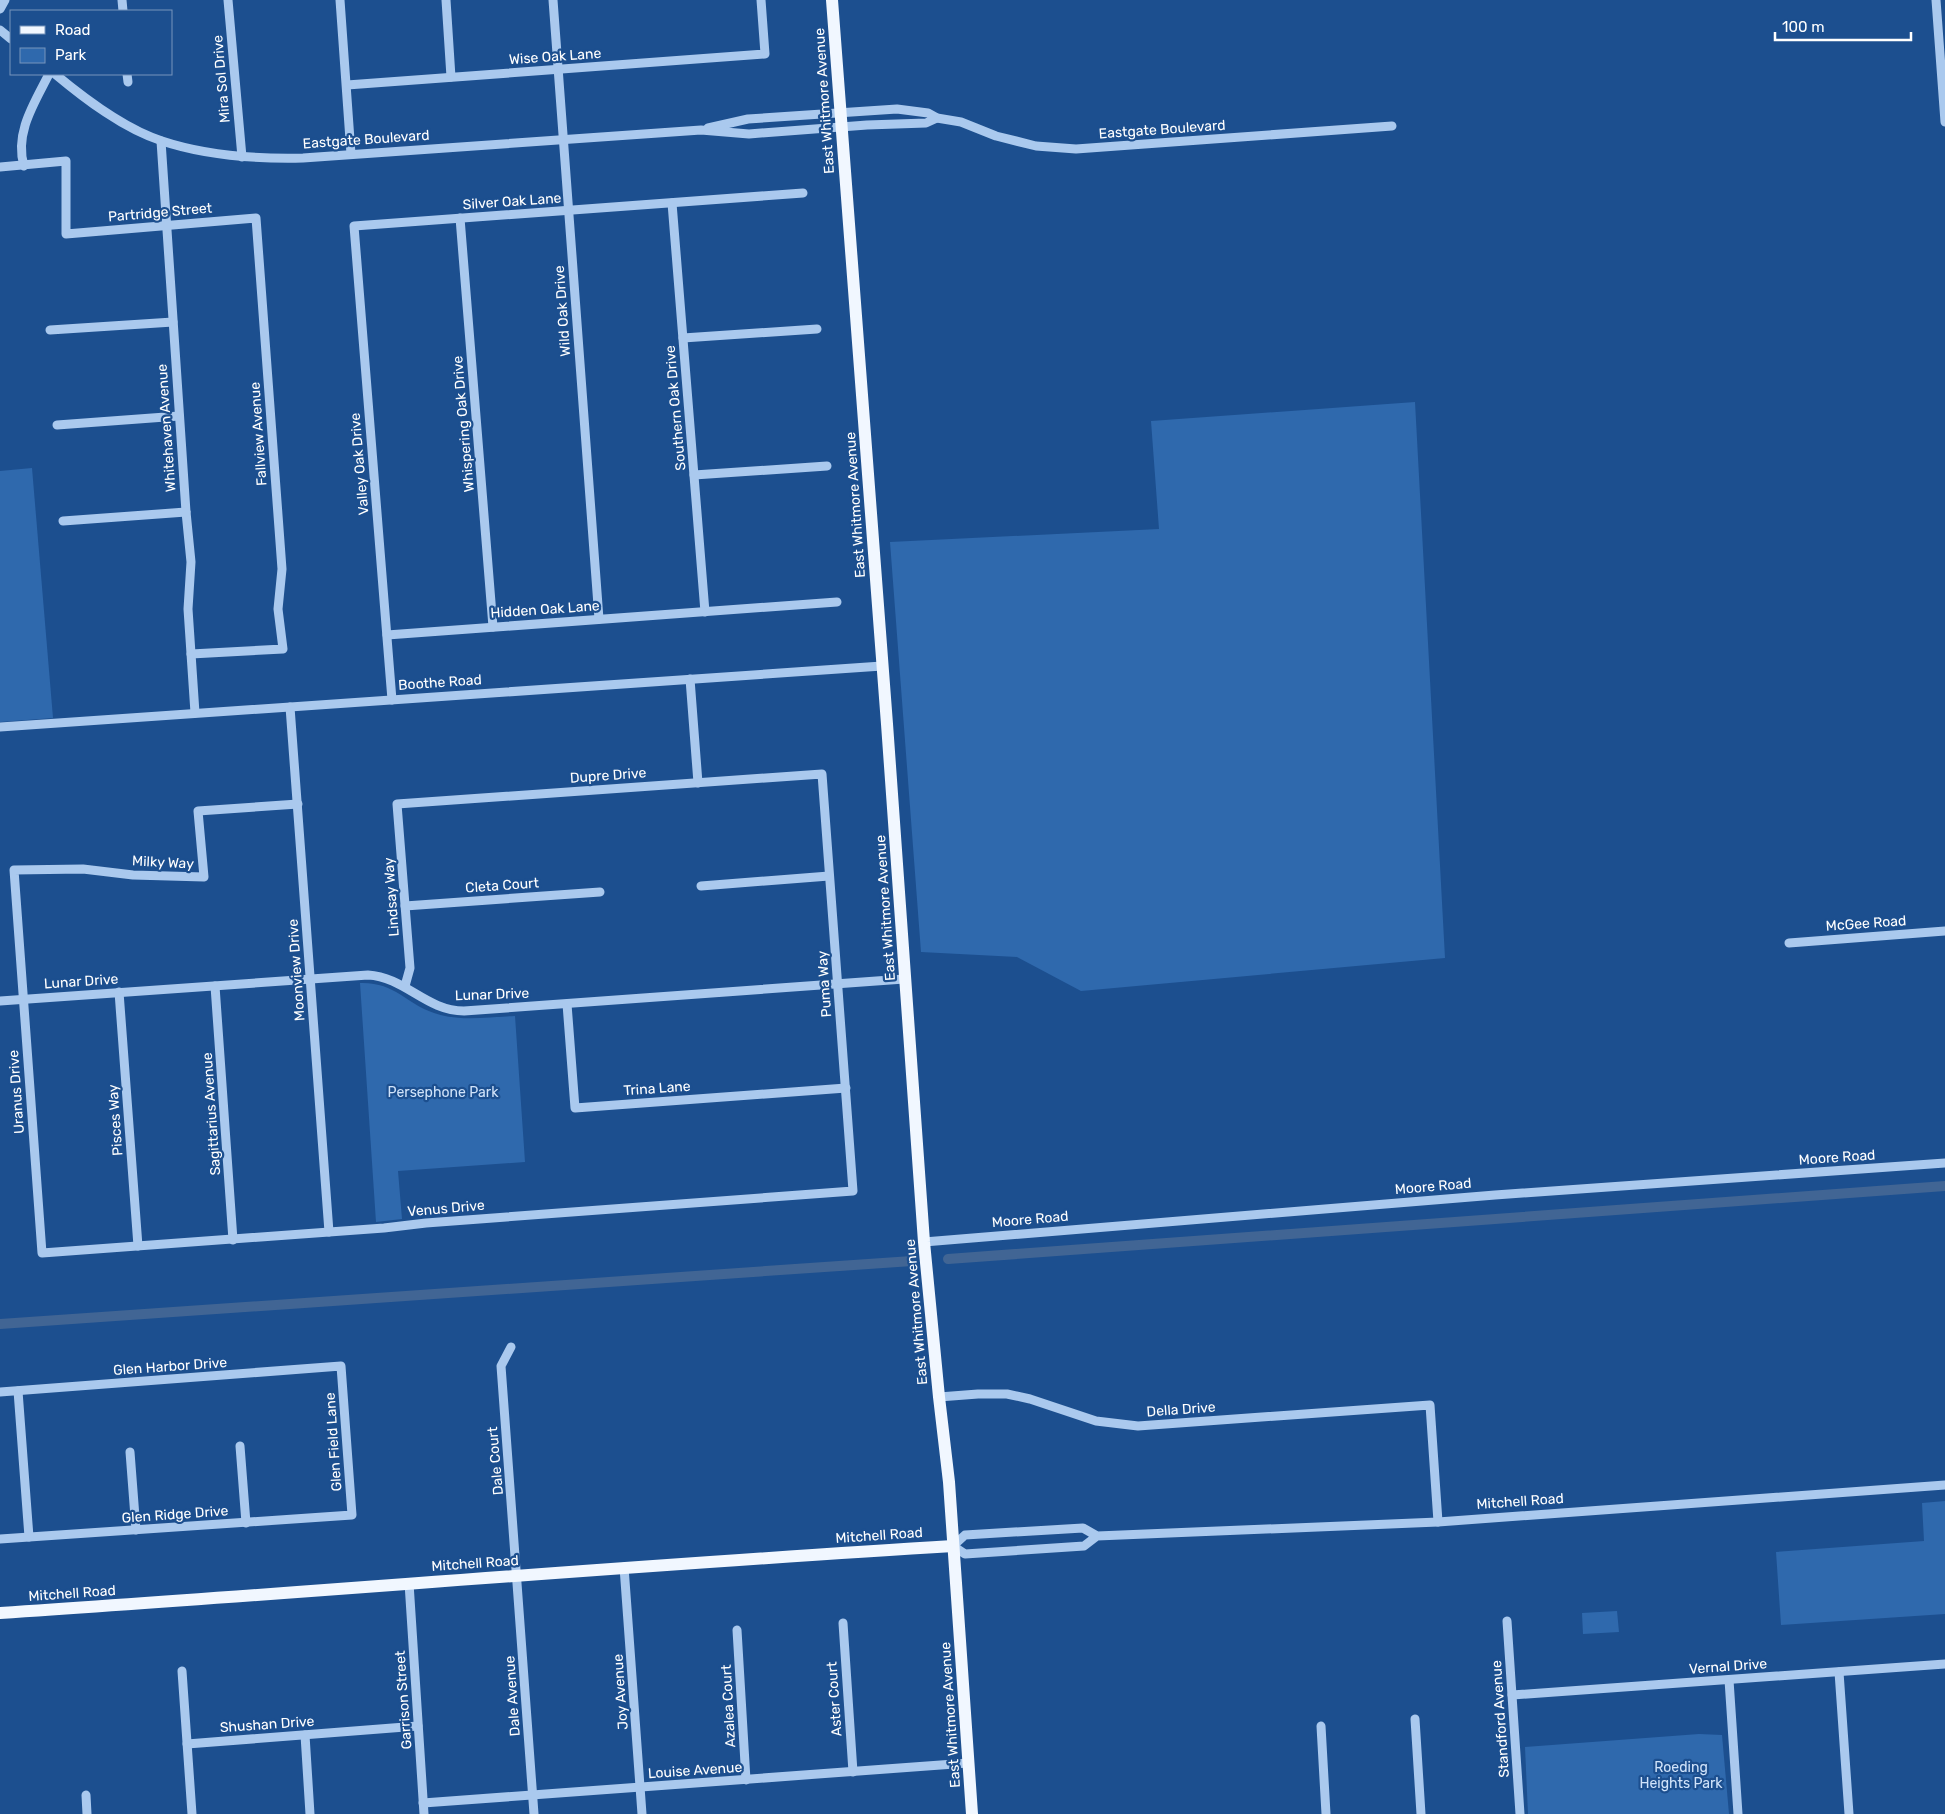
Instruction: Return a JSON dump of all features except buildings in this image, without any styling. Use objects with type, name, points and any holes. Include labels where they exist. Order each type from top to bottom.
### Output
[{"type":"main road","name":"East Whitmore Avenue","points":[[832,0],[924,1242],[949,1482],[972,1814]]},
{"type":"main road","name":"Mitchell Road","points":[[0,1613],[624,1567],[953,1546]]},
{"type":"street","points":[[0,9],[5,0]]},
{"type":"street","name":"Mira Sol Drive","points":[[228,0],[242,156]]},
{"type":"street","points":[[340,0],[351,154]]},
{"type":"street","points":[[446,0],[452,77]]},
{"type":"street","name":"Wild Oak Drive","points":[[553,0],[599,619]]},
{"type":"street","name":"Wise Oak Lane","points":[[347,85],[765,54],[761,0]]},
{"type":"street","points":[[1936,0],[1945,122]]},
{"type":"street","points":[[0,30],[10,38]]},
{"type":"street","points":[[0,167],[24,166],[21,154],[26,118],[48,75]]},
{"type":"street","name":"Eastgate Boulevard","points":[[55,75],[83,98],[105,112],[161,141],[211,152],[242,156],[288,158],[701,130],[750,134],[926,123],[937,118]]},
{"type":"street","name":"Eastgate Boulevard","points":[[701,130],[748,119],[897,109],[928,113],[937,118],[961,122],[996,136],[1036,146],[1076,149],[1392,126]]},
{"type":"street","name":"Whitehaven Avenue","points":[[161,141],[179,416],[191,562],[188,609],[195,713]]},
{"type":"street","name":"Partridge Street","points":[[24,166],[66,161],[66,234],[256,218]]},
{"type":"street","name":"Silver Oak Lane","points":[[354,226],[803,193]]},
{"type":"street","name":"Southern Oak Drive","points":[[672,203],[705,612]]},
{"type":"street","name":"Fallview Avenue","points":[[191,654],[283,649],[278,608],[282,569],[256,218]]},
{"type":"street","name":"Whispering Oak Drive","points":[[460,218],[493,627]]},
{"type":"street","name":"Valley Oak Drive","points":[[354,226],[392,700]]},
{"type":"street","points":[[50,330],[173,322]]},
{"type":"street","points":[[683,338],[817,329]]},
{"type":"street","points":[[56,425],[179,416]]},
{"type":"street","points":[[694,475],[827,466]]},
{"type":"street","points":[[63,521],[186,512]]},
{"type":"street","name":"Hidden Oak Lane","points":[[387,635],[836,602]]},
{"type":"street","name":"Boothe Road","points":[[0,727],[882,666]]},
{"type":"street","points":[[690,679],[698,783]]},
{"type":"street","name":"Moonview Drive","points":[[290,707],[329,1232]]},
{"type":"street","name":"Dupre Drive","points":[[397,804],[822,774]]},
{"type":"street","name":"Puma Way","points":[[822,774],[853,1191]]},
{"type":"street","name":"Milky Way","points":[[14,870],[83,869],[142,876],[204,877],[198,811],[298,804]]},
{"type":"street","name":"Lindsay Way","points":[[397,804],[410,968],[405,986]]},
{"type":"street","name":"Uranus Drive","points":[[14,870],[42,1253]]},
{"type":"street","points":[[701,886],[829,876]]},
{"type":"street","name":"Cleta Court","points":[[405,906],[600,892]]},
{"type":"street","name":"McGee Road","points":[[1789,943],[1945,931]]},
{"type":"street","name":"Lunar Drive","points":[[0,1001],[311,978],[374,976],[405,986],[434,1005],[456,1011],[904,979]]},
{"type":"street","name":"Sagittarius Avenue","points":[[215,986],[234,1240]]},
{"type":"street","name":"Pisces Way","points":[[119,992],[138,1246]]},
{"type":"street","name":"Trina Lane","points":[[567,1004],[575,1108],[846,1088]]},
{"type":"street","name":"Moore Road","points":[[924,1242],[1522,1193],[1945,1163]]},
{"type":"street","name":"Venus Drive","points":[[42,1253],[234,1240],[384,1228],[426,1222],[853,1191]]},
{"type":"street","name":"Dale Court","points":[[511,1347],[501,1366],[517,1576]]},
{"type":"street","name":"Glen Harbor Drive","points":[[0,1392],[341,1366]]},
{"type":"street","name":"Glen Field Lane","points":[[341,1366],[352,1515]]},
{"type":"street","points":[[18,1391],[29,1537]]},
{"type":"street","name":"Della Drive","points":[[939,1397],[1007,1394],[1030,1399],[1096,1421],[1138,1426],[1430,1405],[1438,1522]]},
{"type":"street","points":[[240,1446],[246,1522]]},
{"type":"street","points":[[130,1452],[136,1530]]},
{"type":"street","name":"Mitchell Road","points":[[1097,1536],[1084,1546],[966,1554],[953,1546],[965,1535],[1083,1528],[1097,1536],[1438,1522],[1945,1485]]},
{"type":"street","name":"Glen Ridge Drive","points":[[0,1539],[352,1515]]},
{"type":"street","name":"Joy Avenue","points":[[624,1567],[642,1814]]},
{"type":"street","name":"Dale Avenue","points":[[517,1576],[534,1814]]},
{"type":"street","name":"Garrison Street","points":[[409,1583],[424,1814]]},
{"type":"street","name":"Standford Avenue","points":[[1507,1621],[1520,1814]]},
{"type":"street","name":"Aster Court","points":[[843,1623],[853,1772]]},
{"type":"street","name":"Azalea Court","points":[[737,1630],[746,1780]]},
{"type":"street","name":"Vernal Drive","points":[[1512,1695],[1945,1664]]},
{"type":"street","points":[[182,1670],[192,1814]]},
{"type":"street","points":[[1839,1672],[1849,1814]]},
{"type":"street","points":[[1728,1680],[1738,1814]]},
{"type":"street","points":[[1415,1719],[1421,1814]]},
{"type":"street","name":"Shushan Drive","points":[[187,1744],[418,1726]]},
{"type":"street","points":[[1321,1726],[1326,1814]]},
{"type":"street","points":[[305,1735],[310,1814]]},
{"type":"street","name":"Louise Avenue","points":[[423,1803],[968,1763]]},
{"type":"street","points":[[86,1795],[87,1814]]},
{"type":"green space","points":[[1415,402],[1445,958],[1081,991],[1017,957],[921,952],[890,542],[1159,529],[1151,421]]},
{"type":"green space","points":[[32,468],[53,718],[0,722],[0,471]]},
{"type":"green space","name":"Persephone Park","points":[[360,983],[391,989],[424,1009],[444,1016],[474,1018],[515,1016],[525,1162],[398,1171],[402,1219],[376,1222]]},
{"type":"green space","points":[[1945,1501],[1945,1614],[1781,1625],[1776,1552],[1924,1541],[1922,1503]]},
{"type":"green space","points":[[1617,1611],[1619,1632],[1583,1634],[1582,1613]]},
{"type":"green space","name":"Roeding Heights Park","points":[[1699,1734],[1722,1735],[1729,1814],[1528,1814],[1525,1747]]},
{"type":"waterway","points":[[948,1259],[1945,1186]]},
{"type":"waterway","points":[[0,1324],[912,1261]]}]
